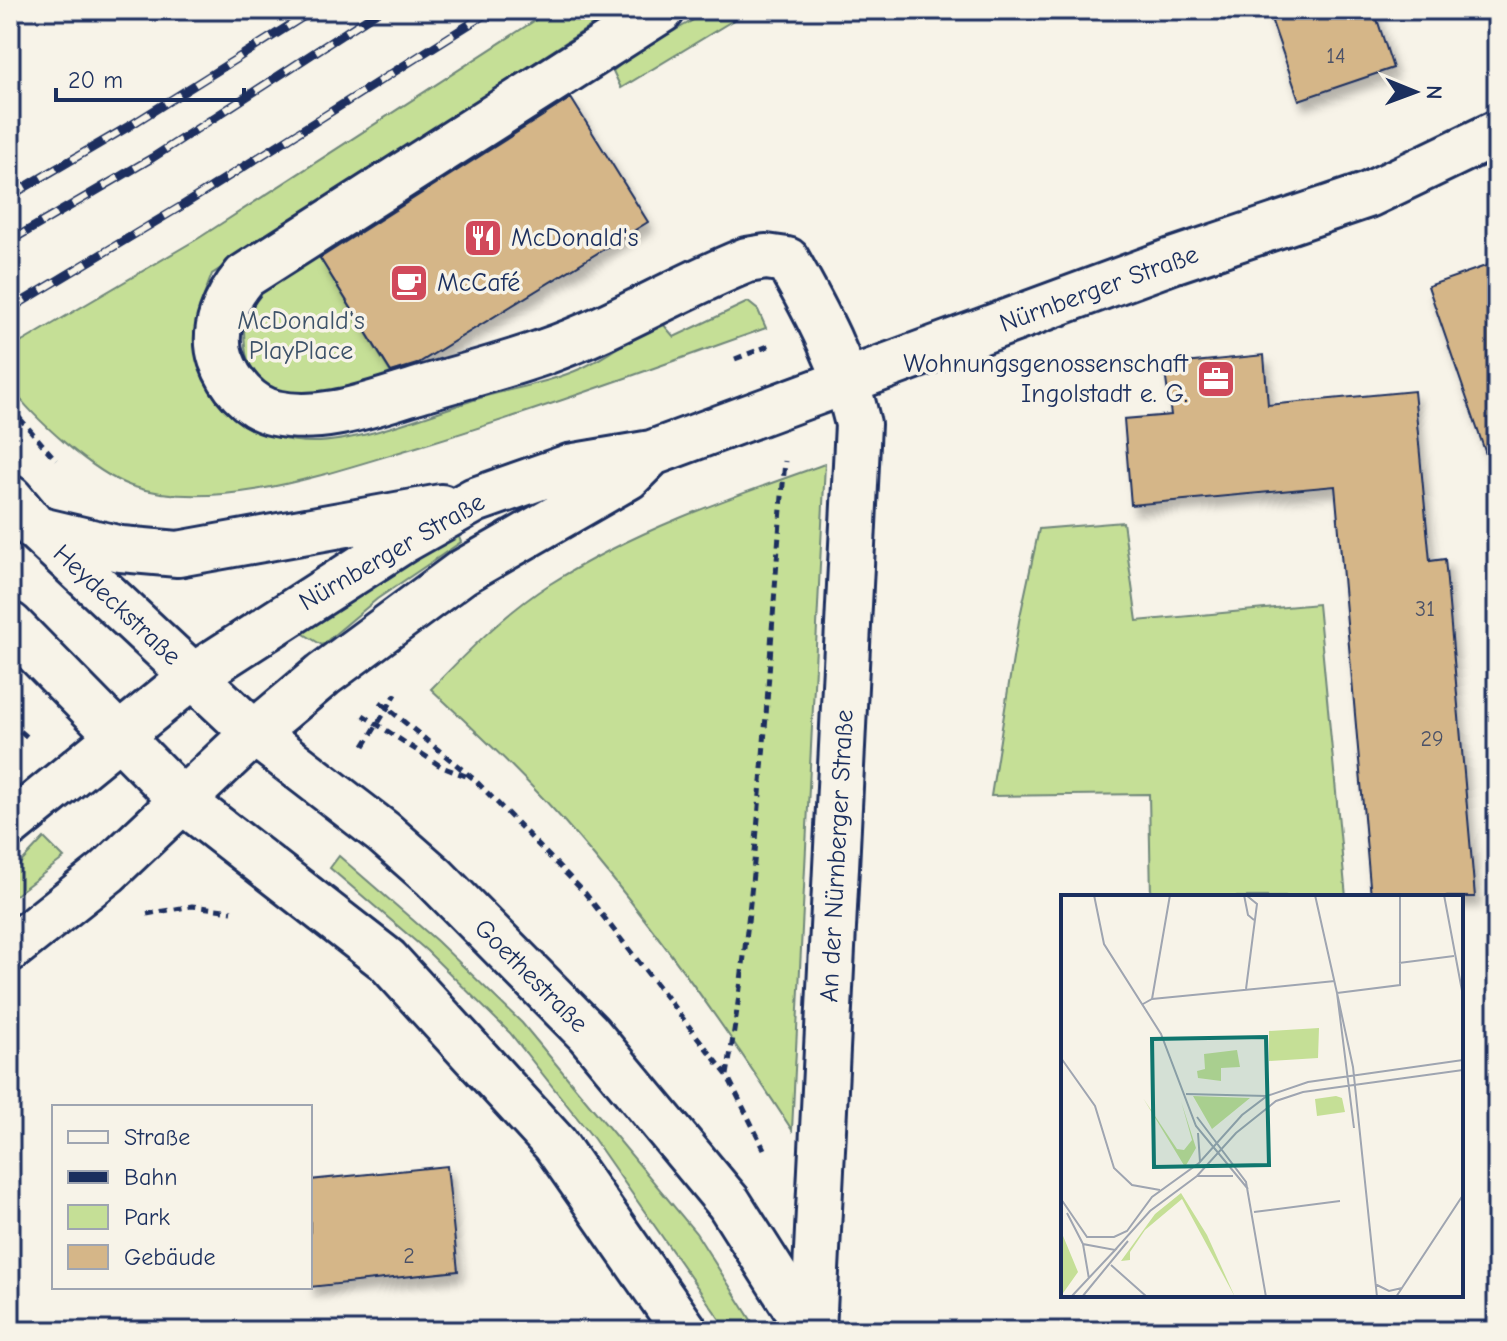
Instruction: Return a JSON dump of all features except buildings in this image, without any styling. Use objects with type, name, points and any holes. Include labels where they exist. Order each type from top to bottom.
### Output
[{"type":"street","name":"An der Nürnberger Straße","points":[[662,10],[245,276],[229,296],[219,322],[220,355],[230,380],[248,399],[272,412],[297,415],[351,410],[548,351],[747,260],[787,260],[824,325],[848,382],[858,424],[811,1331]]},
{"type":"street","name":"Nürnberger Straße","points":[[10,825],[193,676],[404,540],[475,500],[569,467],[652,453],[1172,261],[1368,195],[1497,133]]},
{"type":"street","name":"Nürnberger Straße","points":[[10,949],[107,872],[254,733],[323,675],[461,573],[628,477],[652,453]]},
{"type":"street","points":[[23,514],[121,549],[178,554],[475,500]]},
{"type":"street","name":"Heydeckstraße","points":[[23,514],[193,676]]},
{"type":"street","points":[[10,625],[184,802],[387,960],[555,1144],[685,1331]]},
{"type":"street","name":"Goethestraße","points":[[193,676],[254,733],[384,833],[434,877],[588,1033],[729,1203],[811,1331]]},
{"type":"path","points":[[10,407],[58,463]]},
{"type":"path","points":[[727,1075],[738,1013],[757,830],[786,452]]},
{"type":"path","points":[[387,705],[475,780],[585,893],[727,1075],[769,1158]]},
{"type":"path","points":[[138,919],[150,912],[192,906],[237,911]]},
{"type":"green space","points":[[551,10],[615,10],[212,274],[199,311],[194,341],[200,371],[209,389],[236,418],[253,428],[292,440],[332,441],[376,432],[570,373],[612,351],[658,318],[674,337],[748,302],[758,310],[766,328],[455,435],[308,479],[235,493],[164,493],[131,486],[116,479],[65,443],[10,386],[10,349],[199,238]]},
{"type":"green space","points":[[711,10],[750,10],[621,88],[613,71],[632,55]]},
{"type":"green space","name":"McDonald's PlayPlace","points":[[318,255],[394,378],[329,394],[306,395],[284,393],[265,385],[252,369],[244,332],[246,312],[252,300],[269,283]]},
{"type":"green space","points":[[825,464],[792,1130],[742,1054],[635,906],[542,797],[431,689],[502,620],[550,584],[582,565],[684,516]]},
{"type":"green space","points":[[1123,522],[1137,621],[1318,604],[1346,895],[1151,895],[1149,794],[991,796],[1019,621],[1039,529]]},
{"type":"green space","points":[[457,532],[461,542],[377,599],[322,645],[299,631]]},
{"type":"green space","points":[[44,838],[64,858],[10,899],[10,874]]},
{"type":"green space","points":[[339,856],[437,941],[522,1023],[696,1233],[758,1331],[728,1331],[594,1139],[510,1033],[427,951],[330,868]]},
{"type":"railway","points":[[10,196],[131,125],[314,10]]},
{"type":"railway","points":[[10,241],[152,158],[380,10]]},
{"type":"railway","points":[[10,309],[180,207],[492,10]]},
{"type":"place","name":"McDonald's","points":[[483,238]]},
{"type":"place","name":"McCafé","points":[[409,283]]},
{"type":"place","name":"Wohnungsgenossenschaft Ingolstadt e. G.","points":[[1216,379]]}]
